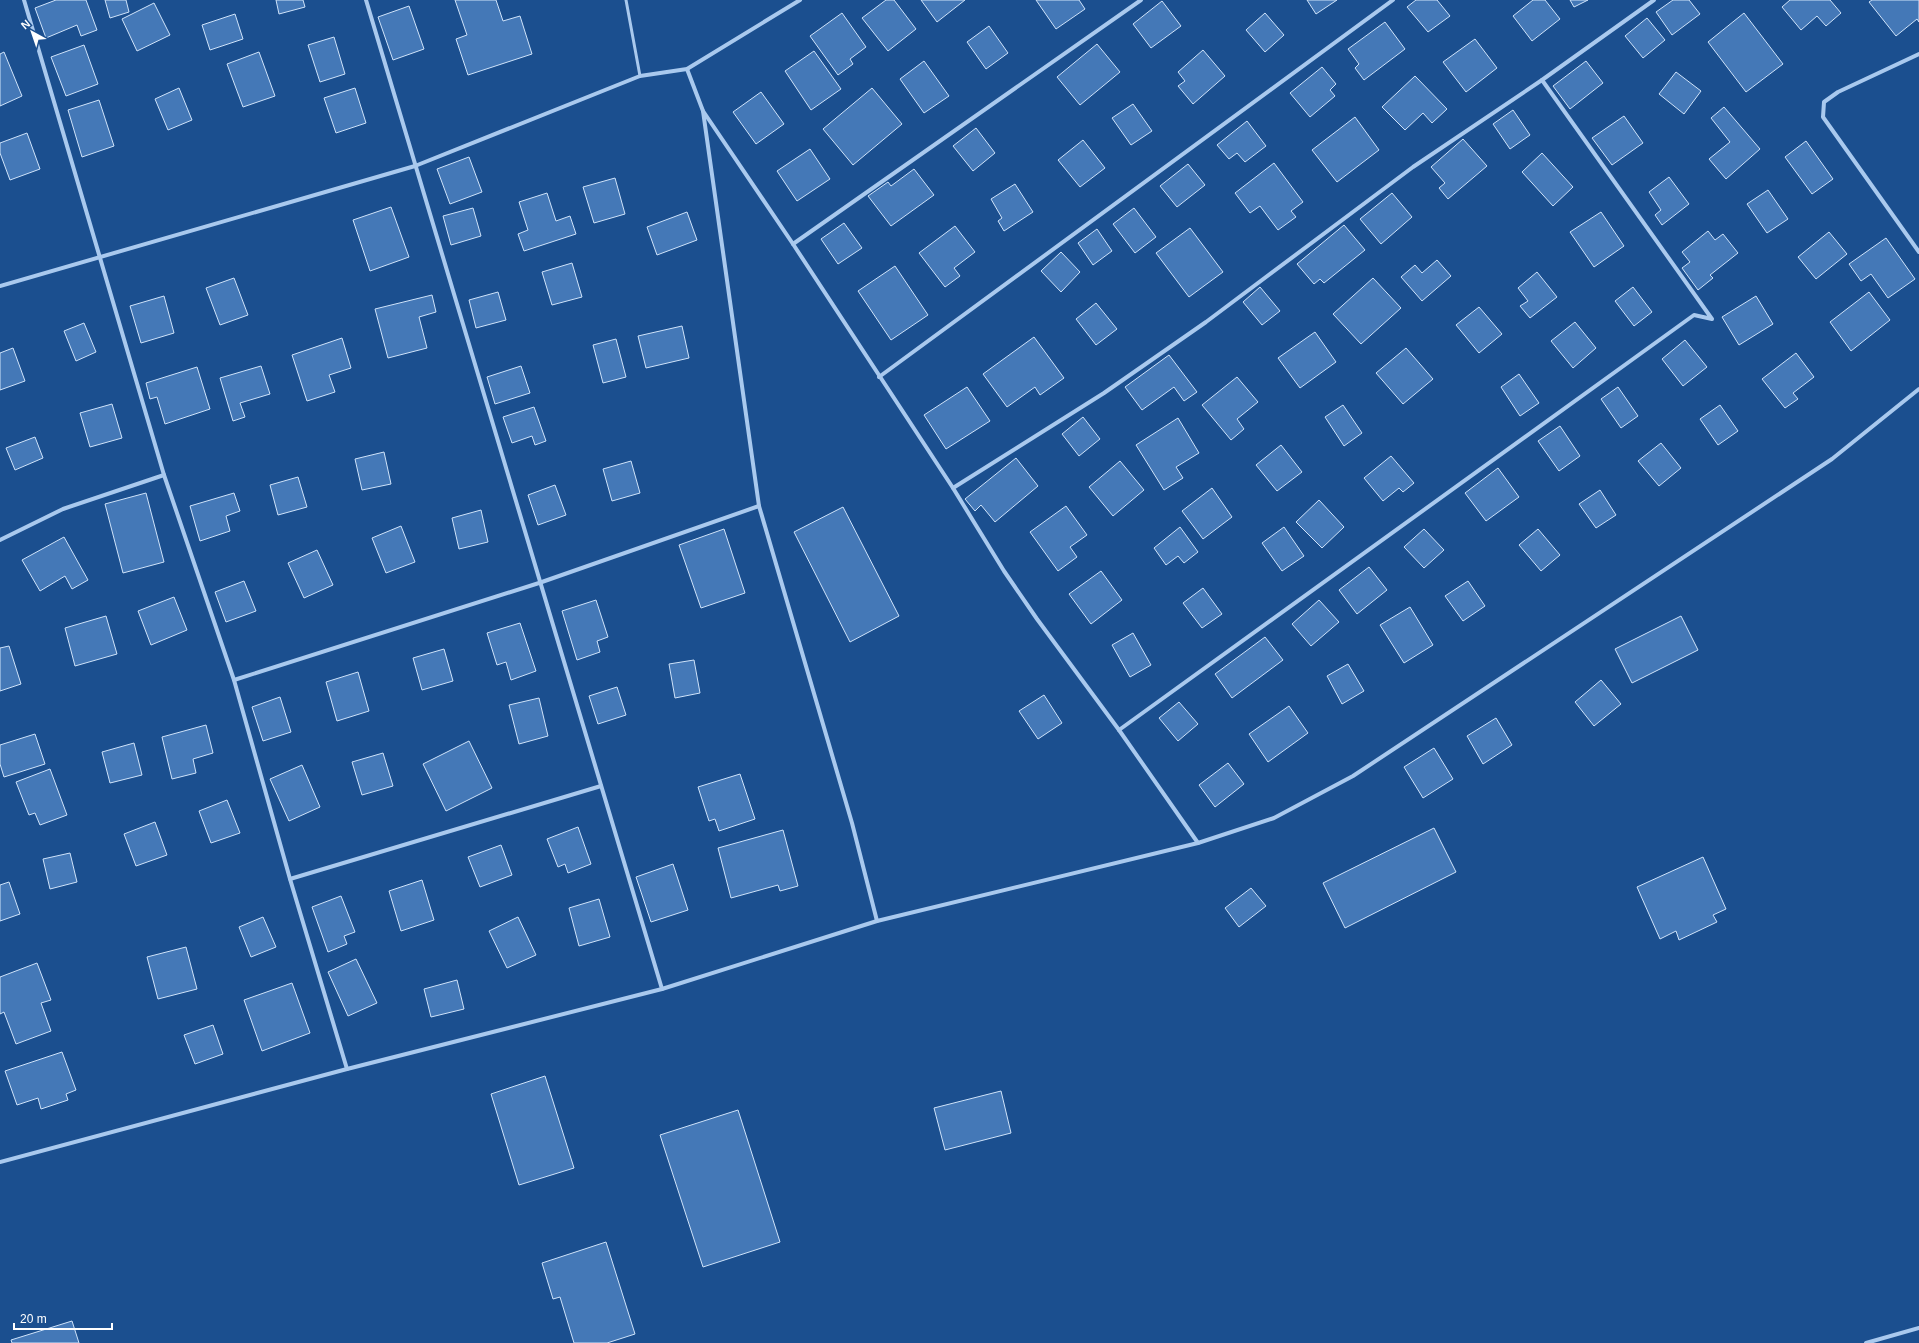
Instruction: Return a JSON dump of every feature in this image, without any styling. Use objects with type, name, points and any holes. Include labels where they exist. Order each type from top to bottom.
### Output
[{"type":"street","points":[[24,0],[164,475],[234,680],[290,879],[347,1069]]},
{"type":"street","points":[[366,0],[484,393],[539,583],[662,989]]},
{"type":"street","points":[[0,286],[415,166],[640,76],[687,69],[800,0]]},
{"type":"street","points":[[793,244],[1142,0]]},
{"type":"street","points":[[879,377],[1393,0]]},
{"type":"street","points":[[953,488],[1104,393],[1206,322],[1413,167],[1542,80],[1654,0]]},
{"type":"street","points":[[1919,54],[1838,92],[1824,102],[1823,117],[1919,252]]},
{"type":"street","points":[[687,69],[703,111],[759,506],[852,822],[877,921]]},
{"type":"street","points":[[1119,730],[1694,315],[1712,319],[1542,80]]},
{"type":"street","points":[[703,111],[793,244],[953,488],[1004,571],[1037,619],[1119,730],[1198,843]]},
{"type":"street","points":[[0,1162],[347,1069],[662,989],[877,921],[1198,843],[1274,818],[1353,776],[1832,459],[1919,389]]},
{"type":"street","points":[[0,540],[63,509],[164,475]]},
{"type":"street","points":[[234,680],[539,583],[759,506]]},
{"type":"street","points":[[290,879],[601,786]]},
{"type":"street","points":[[1866,1343],[1919,1328]]},
{"type":"lane","points":[[626,0],[640,76]]},
{"type":"building","points":[[56,0],[86,0],[97,30],[81,36],[77,25],[46,38],[35,8]]},
{"type":"building","points":[[105,0],[126,0],[129,12],[110,18]]},
{"type":"building","points":[[276,0],[303,0],[305,7],[279,14]]},
{"type":"building","points":[[455,0],[496,0],[503,21],[520,16],[532,54],[468,75],[456,39],[467,35]]},
{"type":"building","points":[[886,0],[894,0],[916,29],[888,51],[862,18]]},
{"type":"building","points":[[921,0],[965,0],[937,22]]},
{"type":"building","points":[[1036,0],[1079,0],[1085,9],[1056,29]]},
{"type":"building","points":[[1307,0],[1337,0],[1316,14]]},
{"type":"building","points":[[1416,0],[1437,0],[1450,16],[1428,32],[1407,7]]},
{"type":"building","points":[[1533,0],[1545,0],[1560,19],[1532,41],[1513,16]]},
{"type":"building","points":[[1570,0],[1588,0],[1574,7]]},
{"type":"building","points":[[1673,0],[1689,0],[1700,14],[1672,35],[1656,12]]},
{"type":"building","points":[[1790,0],[1830,0],[1841,13],[1826,26],[1817,16],[1801,30],[1782,7]]},
{"type":"building","points":[[1872,0],[1919,0],[1919,22],[1917,19],[1896,36],[1869,2]]},
{"type":"building","points":[[1162,1],[1181,26],[1151,48],[1133,24]]},
{"type":"building","points":[[154,3],[170,35],[137,51],[122,19]]},
{"type":"building","points":[[409,6],[424,49],[393,60],[378,17]]},
{"type":"building","points":[[842,13],[866,47],[850,59],[853,64],[838,75],[810,36]]},
{"type":"building","points":[[1265,13],[1284,35],[1265,52],[1246,30]]},
{"type":"building","points":[[1744,13],[1783,64],[1746,92],[1708,42]]},
{"type":"building","points":[[235,14],[243,39],[210,50],[202,25]]},
{"type":"building","points":[[1647,18],[1665,40],[1643,58],[1625,36]]},
{"type":"building","points":[[1385,22],[1405,49],[1364,80],[1355,68],[1359,64],[1348,49]]},
{"type":"building","points":[[989,26],[1008,53],[986,69],[967,42]]},
{"type":"building","points":[[334,37],[345,74],[320,82],[308,45]]},
{"type":"building","points":[[1475,39],[1497,68],[1466,92],[1443,62]]},
{"type":"building","points":[[1097,44],[1120,72],[1080,105],[1057,77]]},
{"type":"building","points":[[84,45],[98,84],[66,96],[51,57]]},
{"type":"building","points":[[1203,50],[1225,76],[1193,104],[1178,86],[1185,81],[1178,72]]},
{"type":"building","points":[[814,51],[841,89],[811,110],[785,71]]},
{"type":"building","points":[[4,52],[22,96],[0,106],[0,54]]},
{"type":"building","points":[[259,52],[275,96],[243,107],[227,64]]},
{"type":"building","points":[[924,61],[949,96],[924,113],[900,79]]},
{"type":"building","points":[[1586,61],[1603,83],[1570,109],[1553,86]]},
{"type":"building","points":[[1322,67],[1336,84],[1330,90],[1335,96],[1310,117],[1290,93]]},
{"type":"building","points":[[1676,72],[1701,91],[1684,114],[1659,94]]},
{"type":"building","points":[[1415,76],[1447,109],[1432,123],[1423,113],[1405,130],[1382,107]]},
{"type":"building","points":[[179,88],[192,120],[168,130],[155,99]]},
{"type":"building","points":[[355,88],[366,123],[336,133],[324,98]]},
{"type":"building","points":[[872,88],[902,124],[853,165],[823,129]]},
{"type":"building","points":[[761,92],[784,124],[756,144],[733,112]]},
{"type":"building","points":[[99,100],[114,146],[82,157],[68,110]]},
{"type":"building","points":[[1133,104],[1152,131],[1131,145],[1112,118]]},
{"type":"building","points":[[1724,107],[1760,149],[1726,179],[1709,159],[1730,142],[1711,118]]},
{"type":"building","points":[[1513,110],[1530,135],[1510,149],[1493,124]]},
{"type":"building","points":[[1624,116],[1643,143],[1612,165],[1592,138]]},
{"type":"building","points":[[1355,117],[1379,150],[1337,182],[1312,150]]},
{"type":"building","points":[[1247,121],[1266,146],[1245,162],[1237,153],[1229,159],[1217,145]]},
{"type":"building","points":[[976,128],[995,153],[973,171],[953,146]]},
{"type":"building","points":[[27,133],[40,169],[10,180],[0,153],[0,143]]},
{"type":"building","points":[[1463,139],[1487,166],[1448,199],[1439,188],[1445,183],[1431,167]]},
{"type":"building","points":[[1083,140],[1105,168],[1080,187],[1058,160]]},
{"type":"building","points":[[1806,141],[1833,179],[1812,194],[1785,157]]},
{"type":"building","points":[[810,149],[830,179],[797,201],[777,171]]},
{"type":"building","points":[[1542,153],[1573,187],[1553,206],[1522,172]]},
{"type":"building","points":[[469,157],[482,192],[450,204],[437,169]]},
{"type":"building","points":[[1274,163],[1303,202],[1291,211],[1296,217],[1278,230],[1260,206],[1250,213],[1235,193]]},
{"type":"building","points":[[1188,164],[1205,185],[1177,207],[1160,186]]},
{"type":"building","points":[[914,169],[934,195],[891,226],[868,196],[888,182],[891,186]]},
{"type":"building","points":[[1669,177],[1689,204],[1662,225],[1655,215],[1661,210],[1649,192]]},
{"type":"building","points":[[615,178],[625,214],[594,223],[583,187]]},
{"type":"building","points":[[1015,184],[1033,212],[1004,231],[998,221],[1002,218],[991,199]]},
{"type":"building","points":[[1768,190],[1788,219],[1767,233],[1747,204]]},
{"type":"building","points":[[547,193],[556,221],[570,216],[576,234],[524,251],[518,234],[528,230],[519,202]]},
{"type":"building","points":[[1392,193],[1412,217],[1381,244],[1360,219]]},
{"type":"building","points":[[391,207],[409,257],[370,271],[353,220]]},
{"type":"building","points":[[473,208],[481,236],[451,245],[443,216]]},
{"type":"building","points":[[1134,208],[1156,237],[1135,253],[1113,224]]},
{"type":"building","points":[[687,212],[697,240],[657,255],[647,227]]},
{"type":"building","points":[[1601,212],[1624,246],[1594,267],[1570,232]]},
{"type":"building","points":[[844,223],[862,248],[838,264],[821,239]]},
{"type":"building","points":[[1344,225],[1365,250],[1324,283],[1320,279],[1314,284],[1297,264]]},
{"type":"building","points":[[955,226],[975,252],[954,268],[960,276],[945,287],[919,253]]},
{"type":"building","points":[[1190,228],[1223,272],[1189,297],[1156,253]]},
{"type":"building","points":[[1097,229],[1112,251],[1093,265],[1078,243]]},
{"type":"building","points":[[1708,231],[1715,240],[1723,234],[1738,253],[1710,275],[1713,278],[1698,290],[1682,268],[1690,262],[1682,252]]},
{"type":"building","points":[[1829,232],[1847,254],[1816,279],[1798,257]]},
{"type":"building","points":[[1886,238],[1915,279],[1888,298],[1871,274],[1861,281],[1849,264]]},
{"type":"building","points":[[1061,252],[1080,272],[1061,292],[1041,271]]},
{"type":"building","points":[[1437,260],[1451,276],[1422,301],[1401,277],[1415,265],[1422,273]]},
{"type":"building","points":[[572,263],[582,297],[552,305],[542,272]]},
{"type":"building","points":[[895,266],[928,315],[891,340],[858,291]]},
{"type":"building","points":[[1537,272],[1557,297],[1530,318],[1520,306],[1528,301],[1518,288]]},
{"type":"building","points":[[234,278],[248,315],[220,325],[206,288]]},
{"type":"building","points":[[1373,278],[1401,308],[1361,344],[1333,314]]},
{"type":"building","points":[[1260,287],[1280,311],[1262,325],[1243,302]]},
{"type":"building","points":[[1633,287],[1652,312],[1634,326],[1615,301]]},
{"type":"building","points":[[498,292],[506,320],[476,328],[469,300]]},
{"type":"building","points":[[1869,292],[1890,320],[1851,351],[1830,322]]},
{"type":"building","points":[[432,295],[436,312],[419,317],[427,348],[388,358],[375,309]]},
{"type":"building","points":[[164,296],[174,333],[141,343],[130,306]]},
{"type":"building","points":[[1756,296],[1773,324],[1739,345],[1722,317]]},
{"type":"building","points":[[1096,303],[1117,329],[1096,345],[1076,319]]},
{"type":"building","points":[[1479,307],[1502,334],[1479,353],[1456,325]]},
{"type":"building","points":[[1575,322],[1596,348],[1573,368],[1551,341]]},
{"type":"building","points":[[84,323],[96,352],[76,361],[64,331]]},
{"type":"building","points":[[682,326],[689,358],[646,368],[638,336]]},
{"type":"building","points":[[1315,332],[1336,362],[1300,388],[1278,358]]},
{"type":"building","points":[[1034,337],[1064,378],[1040,395],[1035,387],[1007,407],[983,374]]},
{"type":"building","points":[[342,338],[351,368],[329,375],[335,392],[307,401],[292,355]]},
{"type":"building","points":[[616,339],[626,377],[603,383],[593,345]]},
{"type":"building","points":[[1685,340],[1707,367],[1683,386],[1662,359]]},
{"type":"building","points":[[13,348],[25,381],[0,390],[0,353]]},
{"type":"building","points":[[1406,348],[1433,379],[1403,404],[1376,373]]},
{"type":"building","points":[[1796,353],[1814,377],[1793,393],[1798,399],[1785,408],[1762,379]]},
{"type":"building","points":[[1169,355],[1197,392],[1184,401],[1174,387],[1142,410],[1125,387]]},
{"type":"building","points":[[261,366],[270,394],[240,403],[245,417],[233,421],[220,378]]},
{"type":"building","points":[[521,366],[530,393],[495,404],[487,377]]},
{"type":"building","points":[[197,367],[210,409],[165,424],[157,397],[150,399],[146,383]]},
{"type":"building","points":[[1519,374],[1539,403],[1520,416],[1501,387]]},
{"type":"building","points":[[1237,377],[1258,402],[1237,419],[1244,429],[1231,440],[1202,405]]},
{"type":"building","points":[[967,387],[990,421],[946,449],[924,415]]},
{"type":"building","points":[[1618,387],[1638,416],[1621,428],[1601,399]]},
{"type":"building","points":[[112,404],[122,438],[90,447],[80,413]]},
{"type":"building","points":[[1343,405],[1362,433],[1344,446],[1325,417]]},
{"type":"building","points":[[1720,405],[1738,431],[1718,445],[1700,419]]},
{"type":"building","points":[[534,407],[546,441],[535,445],[532,436],[512,443],[503,417]]},
{"type":"building","points":[[1083,417],[1100,439],[1079,456],[1062,434]]},
{"type":"building","points":[[1178,418],[1199,453],[1176,467],[1183,478],[1164,490],[1136,445]]},
{"type":"building","points":[[1560,426],[1580,456],[1559,471],[1538,441]]},
{"type":"building","points":[[35,437],[43,458],[15,470],[6,448]]},
{"type":"building","points":[[1661,443],[1681,468],[1659,486],[1638,461]]},
{"type":"building","points":[[1281,445],[1302,472],[1277,491],[1256,465]]},
{"type":"building","points":[[384,452],[391,484],[362,490],[355,459]]},
{"type":"building","points":[[1391,456],[1414,483],[1403,492],[1399,488],[1383,501],[1364,478]]},
{"type":"building","points":[[1016,458],[1038,486],[995,522],[981,505],[975,511],[965,499]]},
{"type":"building","points":[[631,461],[640,493],[612,501],[603,469]]},
{"type":"building","points":[[1120,461],[1144,490],[1113,516],[1089,487]]},
{"type":"building","points":[[1498,468],[1519,497],[1486,521],[1465,493]]},
{"type":"building","points":[[298,477],[307,507],[278,515],[270,485]]},
{"type":"building","points":[[555,485],[566,515],[538,525],[528,495]]},
{"type":"building","points":[[1212,488],[1232,517],[1203,539],[1182,511]]},
{"type":"building","points":[[1600,490],[1616,515],[1596,528],[1579,504]]},
{"type":"building","points":[[146,493],[164,562],[123,573],[105,504]]},
{"type":"building","points":[[234,493],[240,511],[226,516],[230,531],[200,541],[190,506]]},
{"type":"building","points":[[1319,500],[1344,527],[1322,548],[1296,522]]},
{"type":"building","points":[[1066,506],[1087,535],[1070,547],[1077,557],[1058,571],[1030,532]]},
{"type":"building","points":[[843,507],[899,616],[850,642],[794,532]]},
{"type":"building","points":[[481,510],[488,542],[459,549],[452,518]]},
{"type":"building","points":[[401,526],[415,562],[386,573],[372,538]]},
{"type":"building","points":[[1180,527],[1198,552],[1184,563],[1178,556],[1166,565],[1154,548]]},
{"type":"building","points":[[1284,527],[1304,556],[1282,571],[1262,543]]},
{"type":"building","points":[[724,529],[745,593],[701,608],[679,545]]},
{"type":"building","points":[[1424,529],[1444,550],[1424,568],[1404,547]]},
{"type":"building","points":[[1538,529],[1560,555],[1541,571],[1519,545]]},
{"type":"building","points":[[64,537],[88,580],[72,589],[65,576],[40,591],[22,560]]},
{"type":"building","points":[[317,550],[333,585],[304,598],[288,563]]},
{"type":"building","points":[[1369,567],[1387,590],[1357,614],[1339,590]]},
{"type":"building","points":[[1101,571],[1122,600],[1091,624],[1069,594]]},
{"type":"building","points":[[244,581],[256,611],[226,622],[215,592]]},
{"type":"building","points":[[1468,581],[1485,606],[1463,621],[1445,596]]},
{"type":"building","points":[[1203,588],[1222,614],[1202,628],[1183,603]]},
{"type":"building","points":[[174,597],[187,630],[151,645],[138,611]]},
{"type":"building","points":[[596,600],[608,637],[597,641],[600,652],[577,660],[562,611]]},
{"type":"building","points":[[1319,600],[1339,622],[1311,646],[1292,624]]},
{"type":"building","points":[[1410,607],[1433,645],[1404,663],[1380,625]]},
{"type":"building","points":[[106,616],[117,654],[75,666],[65,628]]},
{"type":"building","points":[[1681,616],[1698,650],[1632,683],[1615,649]]},
{"type":"building","points":[[520,623],[536,671],[511,680],[506,662],[497,665],[487,633]]},
{"type":"building","points":[[1133,633],[1151,665],[1130,677],[1112,645]]},
{"type":"building","points":[[1265,637],[1283,660],[1232,698],[1215,674]]},
{"type":"building","points":[[9,646],[21,684],[0,691],[0,648]]},
{"type":"building","points":[[444,649],[453,681],[422,690],[413,658]]},
{"type":"building","points":[[694,660],[700,693],[675,698],[669,664]]},
{"type":"building","points":[[1348,664],[1364,691],[1342,704],[1327,676]]},
{"type":"building","points":[[358,672],[369,711],[337,721],[326,682]]},
{"type":"building","points":[[1601,680],[1621,704],[1594,726],[1575,702]]},
{"type":"building","points":[[617,687],[626,715],[598,724],[589,696]]},
{"type":"building","points":[[1044,695],[1062,723],[1038,739],[1019,711]]},
{"type":"building","points":[[280,697],[291,732],[263,741],[252,707]]},
{"type":"building","points":[[539,698],[548,736],[519,744],[509,705]]},
{"type":"building","points":[[1179,702],[1198,724],[1178,741],[1159,718]]},
{"type":"building","points":[[1289,706],[1308,733],[1268,762],[1249,734]]},
{"type":"building","points":[[1496,718],[1512,745],[1483,764],[1467,736]]},
{"type":"building","points":[[206,725],[213,753],[193,759],[196,773],[172,779],[162,737]]},
{"type":"building","points":[[35,734],[45,764],[4,777],[0,764],[0,745]]},
{"type":"building","points":[[469,741],[492,788],[446,811],[423,764]]},
{"type":"building","points":[[134,743],[142,775],[110,783],[102,752]]},
{"type":"building","points":[[1434,748],[1453,779],[1423,798],[1404,767]]},
{"type":"building","points":[[383,753],[393,786],[362,795],[352,762]]},
{"type":"building","points":[[1228,763],[1244,784],[1215,807],[1199,785]]},
{"type":"building","points":[[302,765],[320,807],[289,821],[270,779]]},
{"type":"building","points":[[50,769],[67,815],[40,825],[35,813],[29,815],[16,782]]},
{"type":"building","points":[[740,774],[755,819],[719,831],[715,819],[709,821],[698,787]]},
{"type":"building","points":[[227,800],[240,833],[211,843],[199,811]]},
{"type":"building","points":[[155,822],[167,855],[136,866],[124,834]]},
{"type":"building","points":[[578,827],[591,864],[568,873],[565,864],[558,867],[547,839]]},
{"type":"building","points":[[1434,828],[1456,872],[1345,928],[1323,883]]},
{"type":"building","points":[[783,830],[798,886],[780,891],[778,885],[731,898],[718,848]]},
{"type":"building","points":[[501,845],[512,875],[480,887],[468,857]]},
{"type":"building","points":[[70,853],[77,882],[50,889],[43,859]]},
{"type":"building","points":[[1703,857],[1726,909],[1713,915],[1717,922],[1679,940],[1676,931],[1660,939],[1637,887]]},
{"type":"building","points":[[673,864],[688,910],[651,922],[636,877]]},
{"type":"building","points":[[422,880],[434,920],[401,931],[389,891]]},
{"type":"building","points":[[9,882],[20,914],[0,921],[0,885]]},
{"type":"building","points":[[1251,888],[1266,906],[1239,927],[1225,908]]},
{"type":"building","points":[[341,896],[355,932],[344,936],[347,944],[328,952],[312,907]]},
{"type":"building","points":[[599,899],[610,937],[579,946],[569,908]]},
{"type":"building","points":[[263,917],[276,947],[251,957],[239,927]]},
{"type":"building","points":[[518,917],[536,955],[507,968],[489,931]]},
{"type":"building","points":[[186,947],[197,989],[158,999],[147,957]]},
{"type":"building","points":[[356,959],[377,1003],[348,1016],[328,972]]},
{"type":"building","points":[[37,963],[51,1000],[41,1003],[51,1031],[16,1044],[4,1012],[0,1014],[0,977]]},
{"type":"building","points":[[457,980],[464,1009],[431,1017],[424,989]]},
{"type":"building","points":[[292,983],[310,1033],[262,1051],[244,1000]]},
{"type":"building","points":[[213,1025],[223,1054],[195,1064],[184,1035]]},
{"type":"building","points":[[62,1052],[76,1090],[66,1094],[68,1100],[41,1109],[38,1098],[17,1105],[5,1071]]},
{"type":"building","points":[[545,1076],[574,1168],[519,1185],[491,1094]]},
{"type":"building","points":[[1001,1091],[1011,1133],[945,1150],[934,1108]]},
{"type":"building","points":[[738,1110],[780,1242],[703,1267],[660,1135]]},
{"type":"building","points":[[606,1242],[635,1334],[607,1343],[574,1343],[560,1297],[553,1299],[542,1263]]},
{"type":"building","points":[[72,1321],[79,1343],[12,1343],[11,1340]]}]
